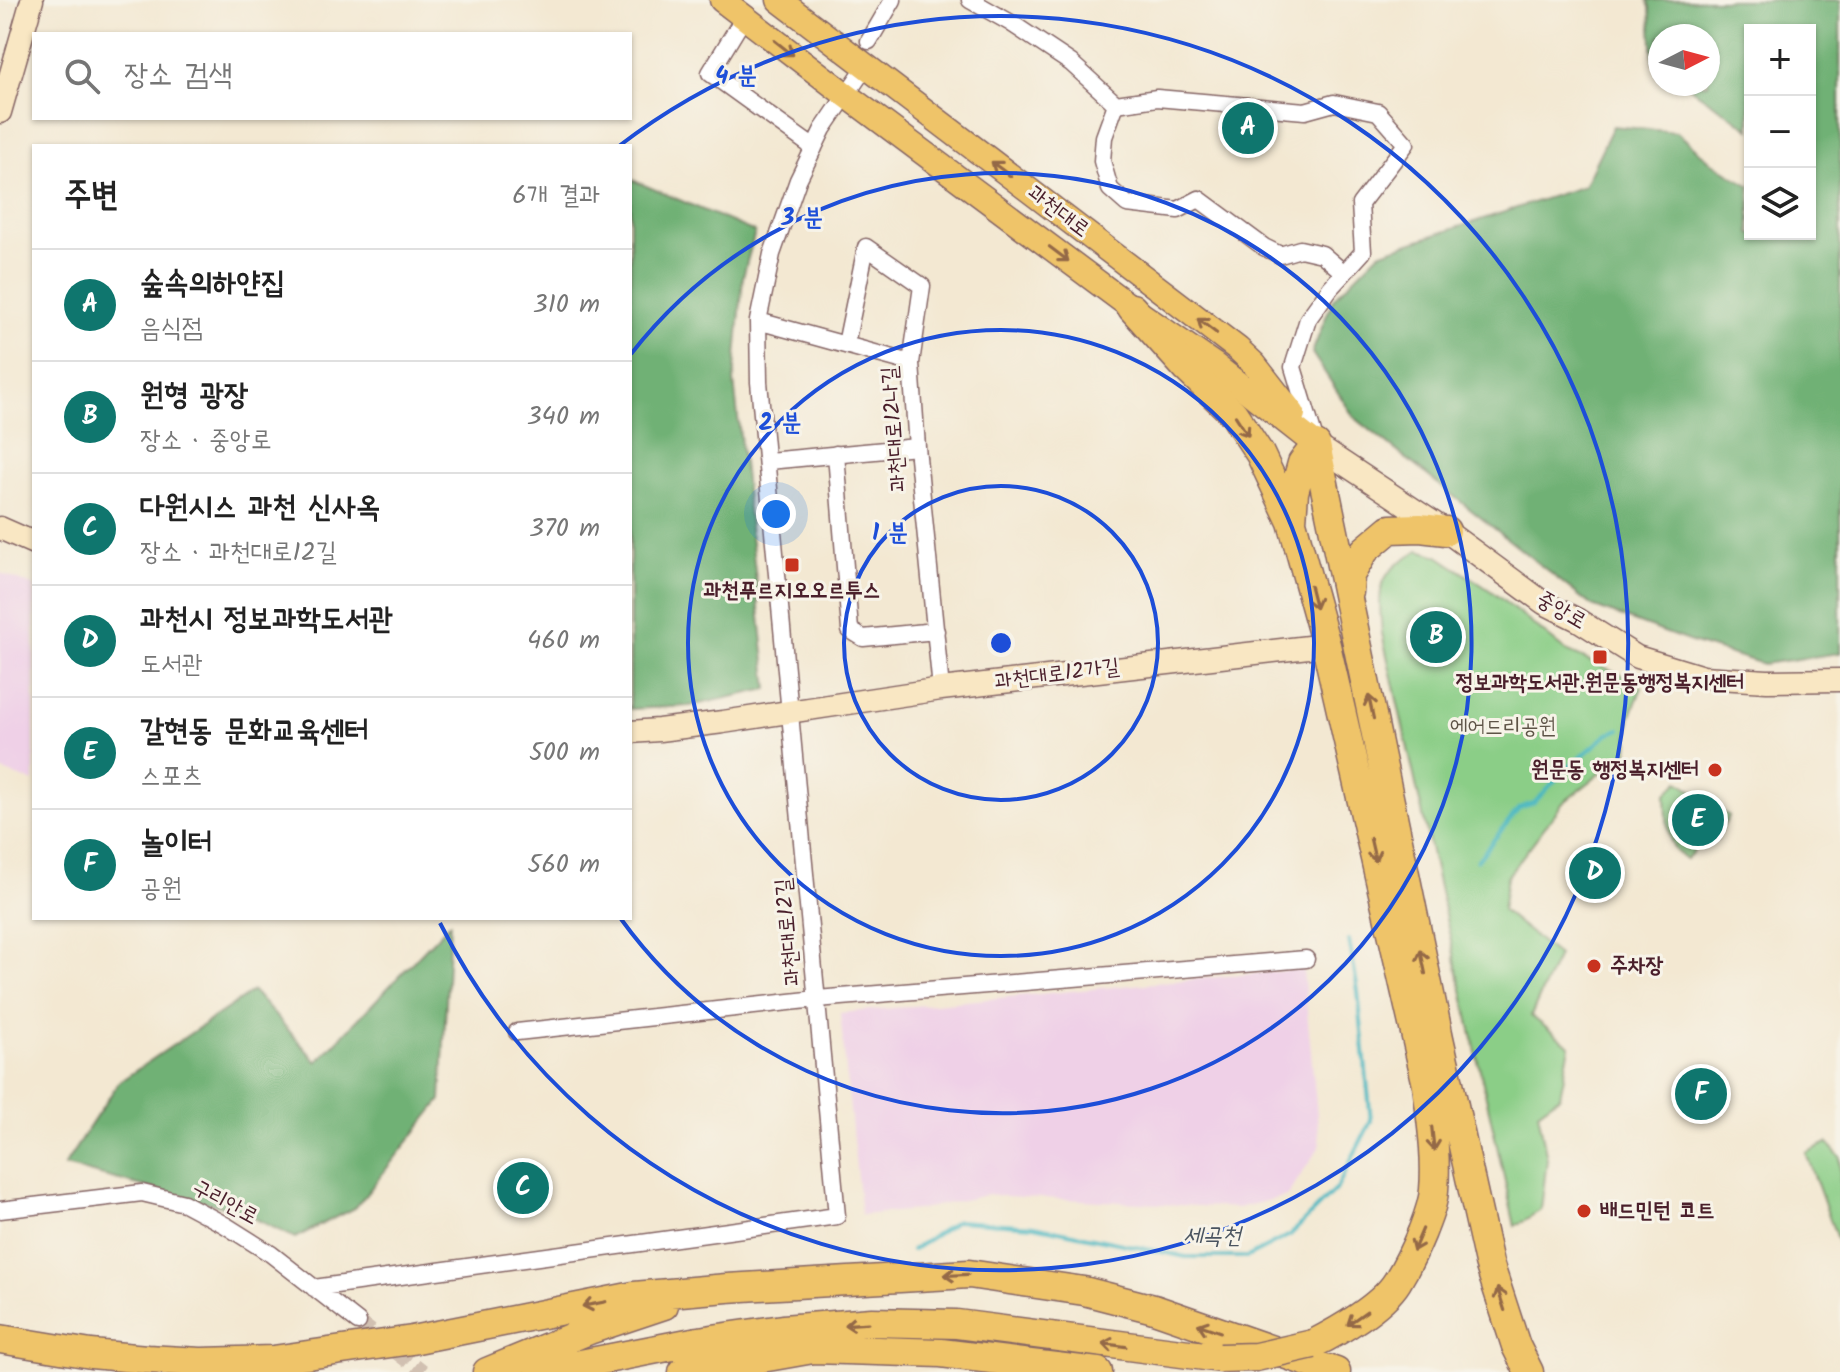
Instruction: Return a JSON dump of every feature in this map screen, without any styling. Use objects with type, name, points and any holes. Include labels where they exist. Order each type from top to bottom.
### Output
[{"type":"highway","points":[[540,1372],[698,1341],[783,1329],[872,1322],[957,1324],[1220,1358],[1256,1357],[1313,1344],[1336,1333],[1365,1313],[1396,1285],[1428,1216],[1434,1192],[1435,1152],[1427,1085],[1326,645],[1292,522],[1260,454],[1233,413],[1187,369],[1132,308]]},
{"type":"highway","points":[[1292,522],[1294,492],[1302,463],[1316,445]]},
{"type":"highway","points":[[1316,445],[1489,1263],[1516,1346],[1529,1372]]},
{"type":"highway","points":[[1349,601],[1350,575],[1365,550],[1390,529],[1446,531]]},
{"type":"highway","points":[[0,1339],[91,1354],[238,1361],[313,1355],[412,1340],[634,1296],[969,1274],[1084,1291],[1154,1309],[1336,1372]]},
{"type":"highway","points":[[487,1372],[589,1330],[727,1288]]},
{"type":"highway","points":[[0,1319],[147,1359]]},
{"type":"highway","points":[[683,1372],[813,1349],[941,1353],[1098,1372]]},
{"type":"main road","name":"과천대로","points":[[722,0],[1132,308],[1213,364],[1316,445]]},
{"type":"main road","name":"과천대로","points":[[779,0],[1238,349],[1254,364],[1316,445]]},
{"type":"main road","points":[[1213,364],[1227,366],[1233,363],[1238,349]]},
{"type":"street","points":[[0,112],[32,0]]},
{"type":"street","points":[[869,41],[893,0]]},
{"type":"street","points":[[970,0],[1071,63],[1116,104]]},
{"type":"street","points":[[744,17],[710,73],[814,148]]},
{"type":"street","name":"과천대로12길","points":[[314,1288],[837,1216],[759,382],[758,321],[772,254],[798,180],[823,129],[866,66]]},
{"type":"street","points":[[1116,104],[1157,98],[1305,111],[1334,103],[1378,112],[1406,144],[1360,204],[1363,252],[1331,287],[1308,319],[1293,367],[1316,445]]},
{"type":"street","points":[[1116,104],[1104,137],[1102,161],[1110,189],[1127,204],[1178,210],[1199,199],[1264,247],[1280,255],[1300,249],[1322,254],[1344,273]]},
{"type":"street","name":"과천대로12나길","points":[[846,344],[866,247],[922,286],[911,363],[941,689]]},
{"type":"street","points":[[758,321],[911,363]]},
{"type":"street","name":"중앙로","points":[[1316,445],[1446,531],[1544,603],[1637,657],[1703,677],[1767,681],[1840,680]]},
{"type":"street","points":[[768,461],[917,447]]},
{"type":"street","points":[[836,454],[850,630],[863,638],[936,631]]},
{"type":"street","points":[[0,528],[32,542]]},
{"type":"street","name":"과천대로12가길","points":[[632,732],[941,689],[1326,645]]},
{"type":"street","points":[[517,1032],[817,999],[1306,959]]},
{"type":"street","name":"구리안로","points":[[0,1210],[142,1193],[184,1203],[271,1254],[358,1322]]},
{"type":"shaded area","points":[[0,573],[32,585],[32,781],[0,770]]},
{"type":"shaded area","points":[[1303,969],[1320,1146],[1287,1196],[1238,1208],[986,1195],[917,1210],[861,1215],[840,1013]]},
{"type":"green space","points":[[1647,0],[1840,0],[1840,653],[1763,664],[1592,606],[1354,417],[1312,353],[1333,299],[1379,253],[1584,186],[1613,126],[1677,132],[1711,162],[1744,182],[1744,240],[1816,240],[1816,24],[1744,24],[1744,125],[1702,96],[1720,96],[1720,24],[1651,24]]},
{"type":"green space","points":[[632,180],[755,232],[743,277],[734,381],[768,689],[690,706],[632,709]]},
{"type":"green space","name":"에어드리공원","points":[[1419,550],[1438,556],[1491,591],[1566,651],[1642,687],[1630,718],[1628,752],[1563,803],[1507,877],[1502,910],[1558,955],[1531,1016],[1570,1046],[1560,1096],[1538,1112],[1547,1159],[1541,1210],[1515,1226],[1382,633],[1380,604],[1387,575]]},
{"type":"green space","points":[[1679,781],[1729,816],[1717,839],[1692,824],[1694,851],[1686,859],[1675,850],[1668,823],[1666,794]]},
{"type":"green space","points":[[450,923],[441,1100],[356,1207],[295,1238],[237,1210],[64,1166],[119,1082],[253,991],[317,1062]]},
{"type":"green space","points":[[1705,1071],[1718,1108],[1697,1116],[1684,1079]]},
{"type":"green space","points":[[1827,1143],[1840,1157],[1840,1247],[1806,1153]]},
{"type":"waterway","name":"세곡천","points":[[1477,861],[1519,808],[1534,803],[1562,773],[1608,734],[1620,729]]},
{"type":"waterway","name":"세곡천","points":[[912,1250],[957,1221],[1034,1226],[1186,1257],[1247,1257],[1290,1235],[1337,1188],[1371,1121],[1358,991],[1349,940]]},
{"type":"tunnel","points":[[358,1322],[423,1372]]},
{"type":"place","name":"숲속의하얀집","points":[[1248,128]]},
{"type":"place","name":"과천푸르지오오르투스","points":[[792,565]]},
{"type":"place","name":"원형 광장","points":[[1436,637]]},
{"type":"place","name":"정보과학도서관.원문동행정복지센터","points":[[1600,657]]},
{"type":"place","name":"원문동 행정복지센터","points":[[1715,770]]},
{"type":"place","name":"갈현동 문화교육센터","points":[[1698,820]]},
{"type":"place","name":"과천시 정보과학도서관","points":[[1595,873]]},
{"type":"place","name":"주차장","points":[[1594,966]]},
{"type":"place","name":"놀이터","points":[[1701,1094]]},
{"type":"place","name":"다원시스 과천 신사옥","points":[[523,1188]]},
{"type":"place","name":"배드민턴 코트","points":[[1584,1211]]}]
